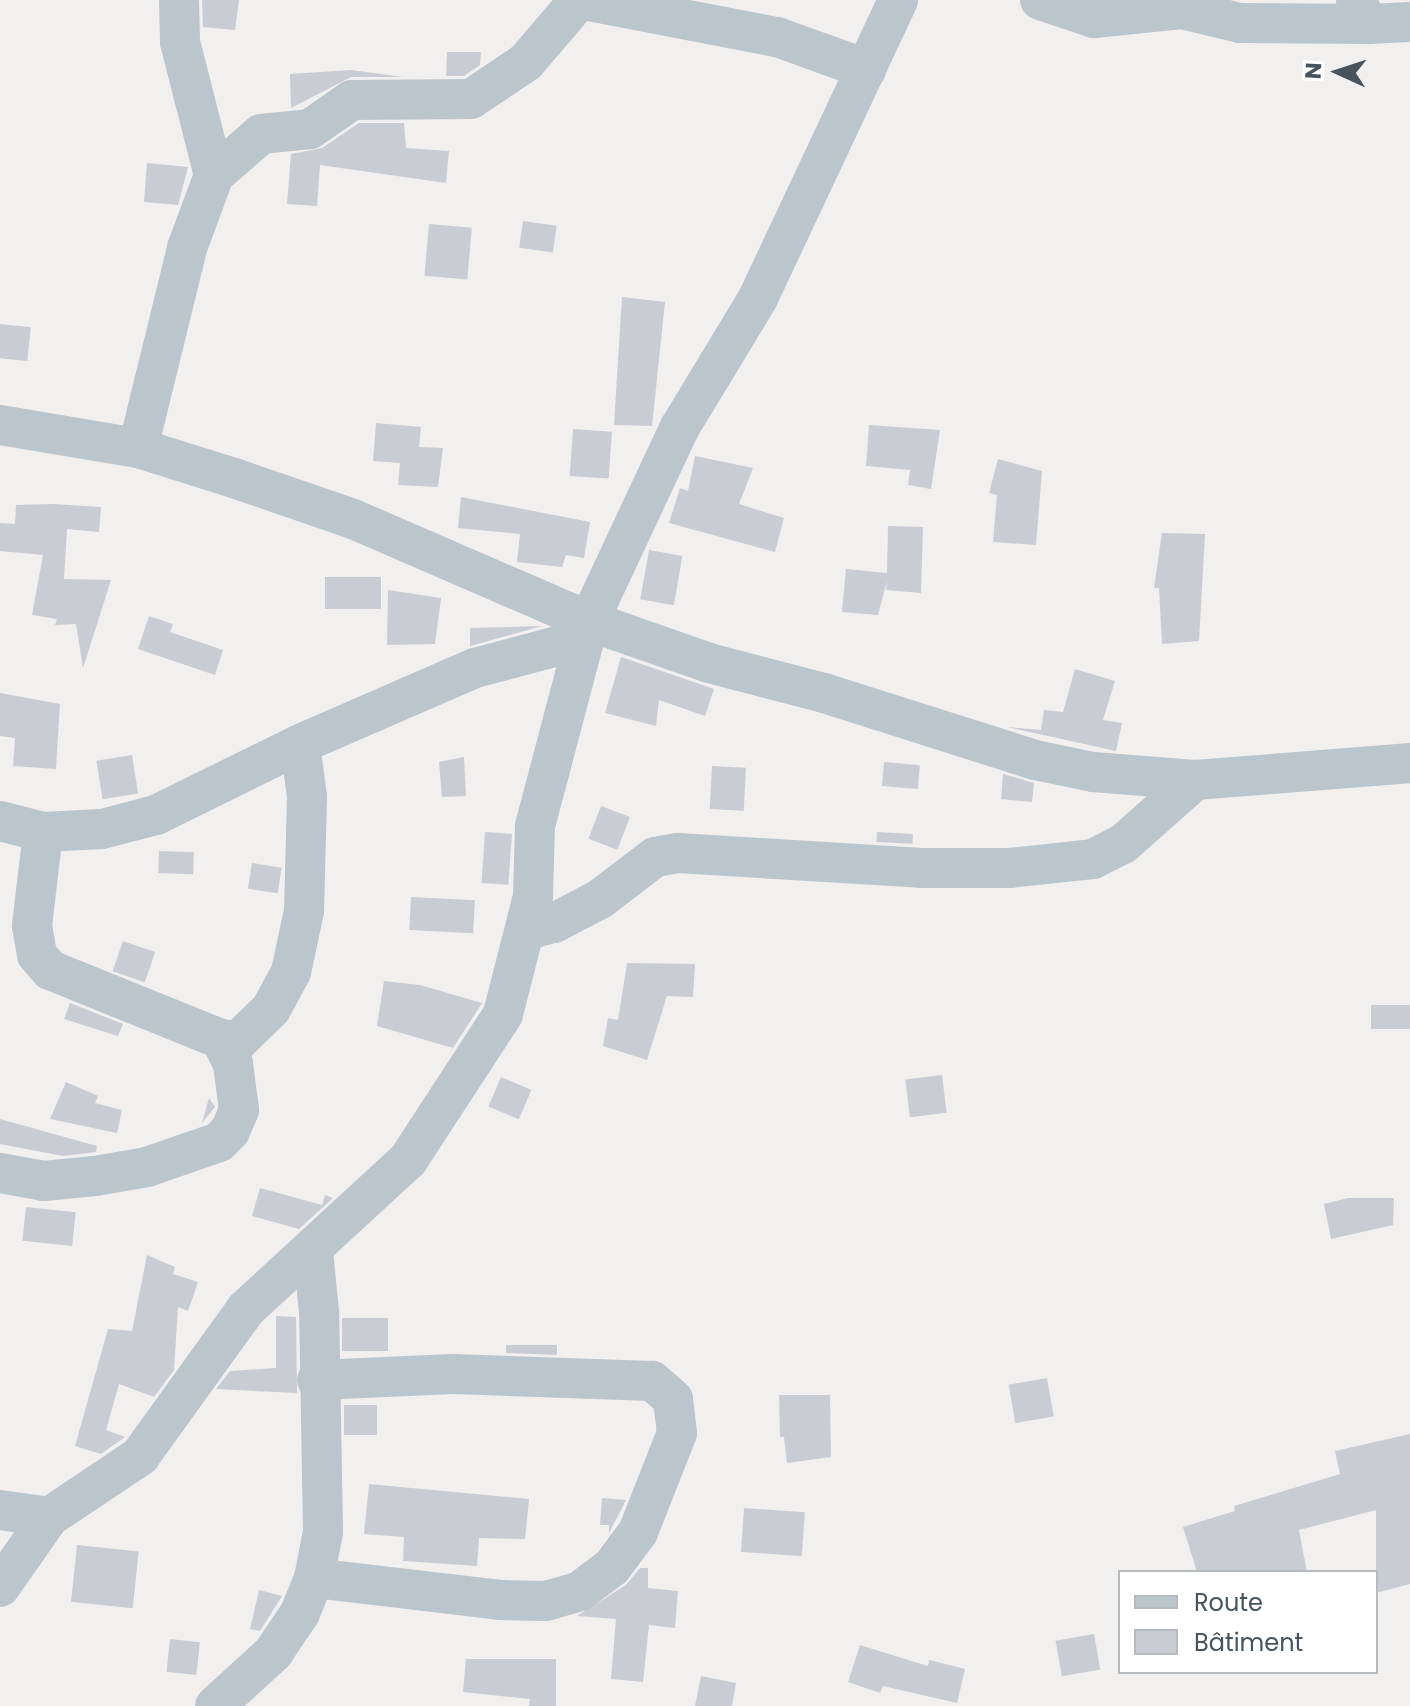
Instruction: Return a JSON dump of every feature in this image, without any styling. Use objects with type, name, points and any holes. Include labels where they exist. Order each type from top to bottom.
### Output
[{"type":"street","points":[[179,0],[180,42],[214,175]]},
{"type":"street","points":[[138,448],[187,248],[214,175],[261,134],[310,129],[352,100],[471,99],[526,62],[582,0],[777,37],[866,69]]},
{"type":"street","points":[[0,1587],[49,1517],[140,1456],[246,1309],[313,1251],[408,1160],[503,1014],[527,930],[535,826],[587,630],[680,427],[758,298],[898,0]]},
{"type":"street","points":[[1040,0],[1094,18],[1179,5],[1240,23],[1362,12],[1410,22]]},
{"type":"street","points":[[0,425],[138,448],[353,519],[587,630],[992,749],[1093,772],[1195,780],[1410,763]]},
{"type":"street","points":[[0,821],[43,832],[102,829],[156,815],[300,744],[475,668],[587,630]]},
{"type":"street","points":[[43,832],[32,926],[37,955],[50,970],[221,1039],[238,1041],[271,1009],[291,972],[308,865],[300,744]]},
{"type":"street","points":[[527,930],[554,923],[600,899],[655,857],[678,853],[922,868],[1009,868],[1093,859],[1123,844],[1195,780]]},
{"type":"street","points":[[0,1173],[44,1181],[95,1176],[147,1167],[219,1142],[239,1110],[233,1064],[221,1039]]},
{"type":"street","points":[[215,1706],[273,1653],[300,1613],[314,1578],[323,1532],[317,1380],[319,1312],[313,1251]]},
{"type":"street","points":[[314,1578],[500,1600],[546,1601],[580,1591],[612,1567],[638,1532],[677,1433],[673,1399],[652,1381],[453,1374],[317,1380]]},
{"type":"street","points":[[0,1510],[49,1517]]},
{"type":"building","points":[[202,0],[239,0],[235,30],[203,27]]},
{"type":"building","points":[[447,52],[481,52],[480,65],[464,76],[446,76]]},
{"type":"building","points":[[351,70],[403,77],[351,77],[291,108],[290,74]]},
{"type":"building","points":[[359,123],[404,123],[406,148],[449,151],[446,183],[320,165],[317,206],[287,204],[291,154],[322,148]]},
{"type":"building","points":[[147,163],[188,167],[178,205],[144,202]]},
{"type":"building","points":[[523,221],[557,226],[553,252],[519,248]]},
{"type":"building","points":[[429,224],[472,228],[467,280],[424,276]]},
{"type":"building","points":[[622,297],[665,302],[652,426],[614,425]]},
{"type":"building","points":[[0,324],[31,327],[27,361],[0,358]]},
{"type":"building","points":[[376,423],[421,427],[419,447],[443,448],[438,487],[398,485],[400,463],[373,461]]},
{"type":"building","points":[[869,425],[940,430],[931,489],[908,485],[910,470],[866,466]]},
{"type":"building","points":[[573,429],[612,432],[609,479],[570,476]]},
{"type":"building","points":[[695,456],[753,468],[739,504],[784,518],[775,552],[669,523],[680,488],[688,491]]},
{"type":"building","points":[[998,459],[1042,471],[1036,545],[993,542],[997,495],[989,493]]},
{"type":"building","points":[[461,497],[590,522],[584,558],[566,555],[562,567],[517,562],[520,534],[458,528]]},
{"type":"building","points":[[16,505],[101,507],[99,532],[67,529],[64,579],[111,580],[83,668],[76,624],[55,625],[57,619],[32,615],[43,555],[0,551],[0,523],[15,524]]},
{"type":"building","points":[[888,526],[923,527],[921,593],[886,590],[887,581],[878,615],[842,612],[846,569],[887,573]]},
{"type":"building","points":[[1162,533],[1205,534],[1199,641],[1162,644],[1159,588],[1154,588]]},
{"type":"building","points":[[649,550],[682,556],[674,605],[640,599]]},
{"type":"building","points":[[325,577],[381,577],[381,609],[325,609]]},
{"type":"building","points":[[388,590],[441,598],[435,644],[387,645]]},
{"type":"building","points":[[149,616],[173,624],[170,632],[223,650],[215,675],[138,649]]},
{"type":"building","points":[[542,626],[470,646],[470,628]]},
{"type":"building","points":[[621,657],[714,689],[705,716],[659,700],[656,726],[605,713]]},
{"type":"building","points":[[1075,669],[1115,681],[1103,720],[1122,723],[1116,751],[1007,727],[1041,730],[1044,710],[1063,712]]},
{"type":"building","points":[[0,693],[60,704],[56,769],[13,766],[15,738],[0,736]]},
{"type":"building","points":[[132,755],[138,794],[103,799],[96,761]]},
{"type":"building","points":[[464,757],[466,796],[442,797],[439,762]]},
{"type":"building","points":[[884,762],[920,765],[918,789],[882,786]]},
{"type":"building","points":[[712,766],[746,768],[744,811],[710,809]]},
{"type":"building","points":[[1003,774],[1034,783],[1032,802],[1001,799]]},
{"type":"building","points":[[601,806],[630,817],[617,850],[588,839]]},
{"type":"building","points":[[485,832],[512,834],[508,885],[481,883]]},
{"type":"building","points":[[877,832],[913,834],[912,844],[876,842]]},
{"type":"building","points":[[159,851],[194,852],[193,874],[158,873]]},
{"type":"building","points":[[252,863],[282,868],[278,893],[248,889]]},
{"type":"building","points":[[411,897],[475,900],[473,933],[409,930]]},
{"type":"building","points":[[123,941],[155,952],[145,982],[113,971]]},
{"type":"building","points":[[627,963],[695,964],[693,997],[667,996],[647,1060],[603,1046],[608,1018],[618,1020]]},
{"type":"building","points":[[384,981],[420,985],[482,1003],[453,1048],[377,1026]]},
{"type":"building","points":[[70,1003],[123,1024],[118,1036],[64,1019]]},
{"type":"building","points":[[1371,1005],[1410,1005],[1410,1029],[1371,1029]]},
{"type":"building","points":[[942,1075],[947,1113],[910,1117],[905,1080]]},
{"type":"building","points":[[501,1077],[531,1090],[519,1119],[488,1106]]},
{"type":"building","points":[[66,1082],[98,1096],[95,1103],[122,1110],[117,1133],[50,1119]]},
{"type":"building","points":[[209,1098],[215,1107],[202,1123]]},
{"type":"building","points":[[0,1119],[97,1146],[96,1152],[63,1156],[0,1144]]},
{"type":"building","points":[[260,1188],[322,1205],[325,1195],[333,1198],[299,1229],[252,1216]]},
{"type":"building","points":[[1348,1198],[1394,1198],[1393,1225],[1331,1239],[1324,1204]]},
{"type":"building","points":[[26,1207],[76,1212],[72,1246],[22,1241]]},
{"type":"building","points":[[147,1255],[175,1267],[173,1274],[198,1282],[188,1311],[178,1307],[174,1370],[154,1397],[119,1384],[106,1430],[125,1437],[101,1454],[75,1446],[108,1329],[132,1331]]},
{"type":"building","points":[[276,1316],[296,1317],[297,1393],[216,1389],[230,1371],[276,1368]]},
{"type":"building","points":[[342,1318],[388,1318],[388,1351],[342,1351]]},
{"type":"building","points":[[506,1345],[557,1345],[557,1355],[506,1353]]},
{"type":"building","points":[[1047,1378],[1054,1416],[1015,1423],[1009,1385]]},
{"type":"building","points":[[779,1395],[830,1395],[831,1457],[787,1463],[784,1437],[780,1437]]},
{"type":"building","points":[[344,1405],[377,1405],[377,1435],[344,1435]]},
{"type":"building","points":[[1410,1434],[1410,1584],[1378,1592],[1376,1510],[1299,1530],[1307,1570],[1196,1570],[1183,1527],[1235,1511],[1234,1506],[1340,1474],[1335,1451]]},
{"type":"building","points":[[369,1484],[529,1499],[525,1539],[479,1538],[477,1566],[403,1561],[404,1537],[364,1534]]},
{"type":"building","points":[[602,1498],[626,1500],[609,1533],[609,1525],[600,1525]]},
{"type":"building","points":[[744,1508],[805,1512],[802,1556],[741,1552]]},
{"type":"building","points":[[77,1545],[139,1551],[133,1608],[71,1602]]},
{"type":"building","points":[[640,1568],[648,1568],[648,1588],[678,1591],[675,1628],[649,1625],[643,1682],[611,1679],[616,1619],[577,1616],[626,1585]]},
{"type":"building","points":[[259,1590],[282,1596],[260,1631],[250,1629]]},
{"type":"building","points":[[1094,1634],[1100,1669],[1062,1676],[1056,1641]]},
{"type":"building","points":[[170,1639],[200,1642],[196,1675],[167,1672]]},
{"type":"building","points":[[860,1645],[928,1666],[929,1660],[965,1669],[957,1703],[883,1686],[880,1693],[848,1682]]},
{"type":"building","points":[[466,1659],[556,1659],[556,1706],[529,1706],[530,1699],[463,1692]]},
{"type":"building","points":[[701,1676],[736,1683],[732,1706],[695,1706]]}]
